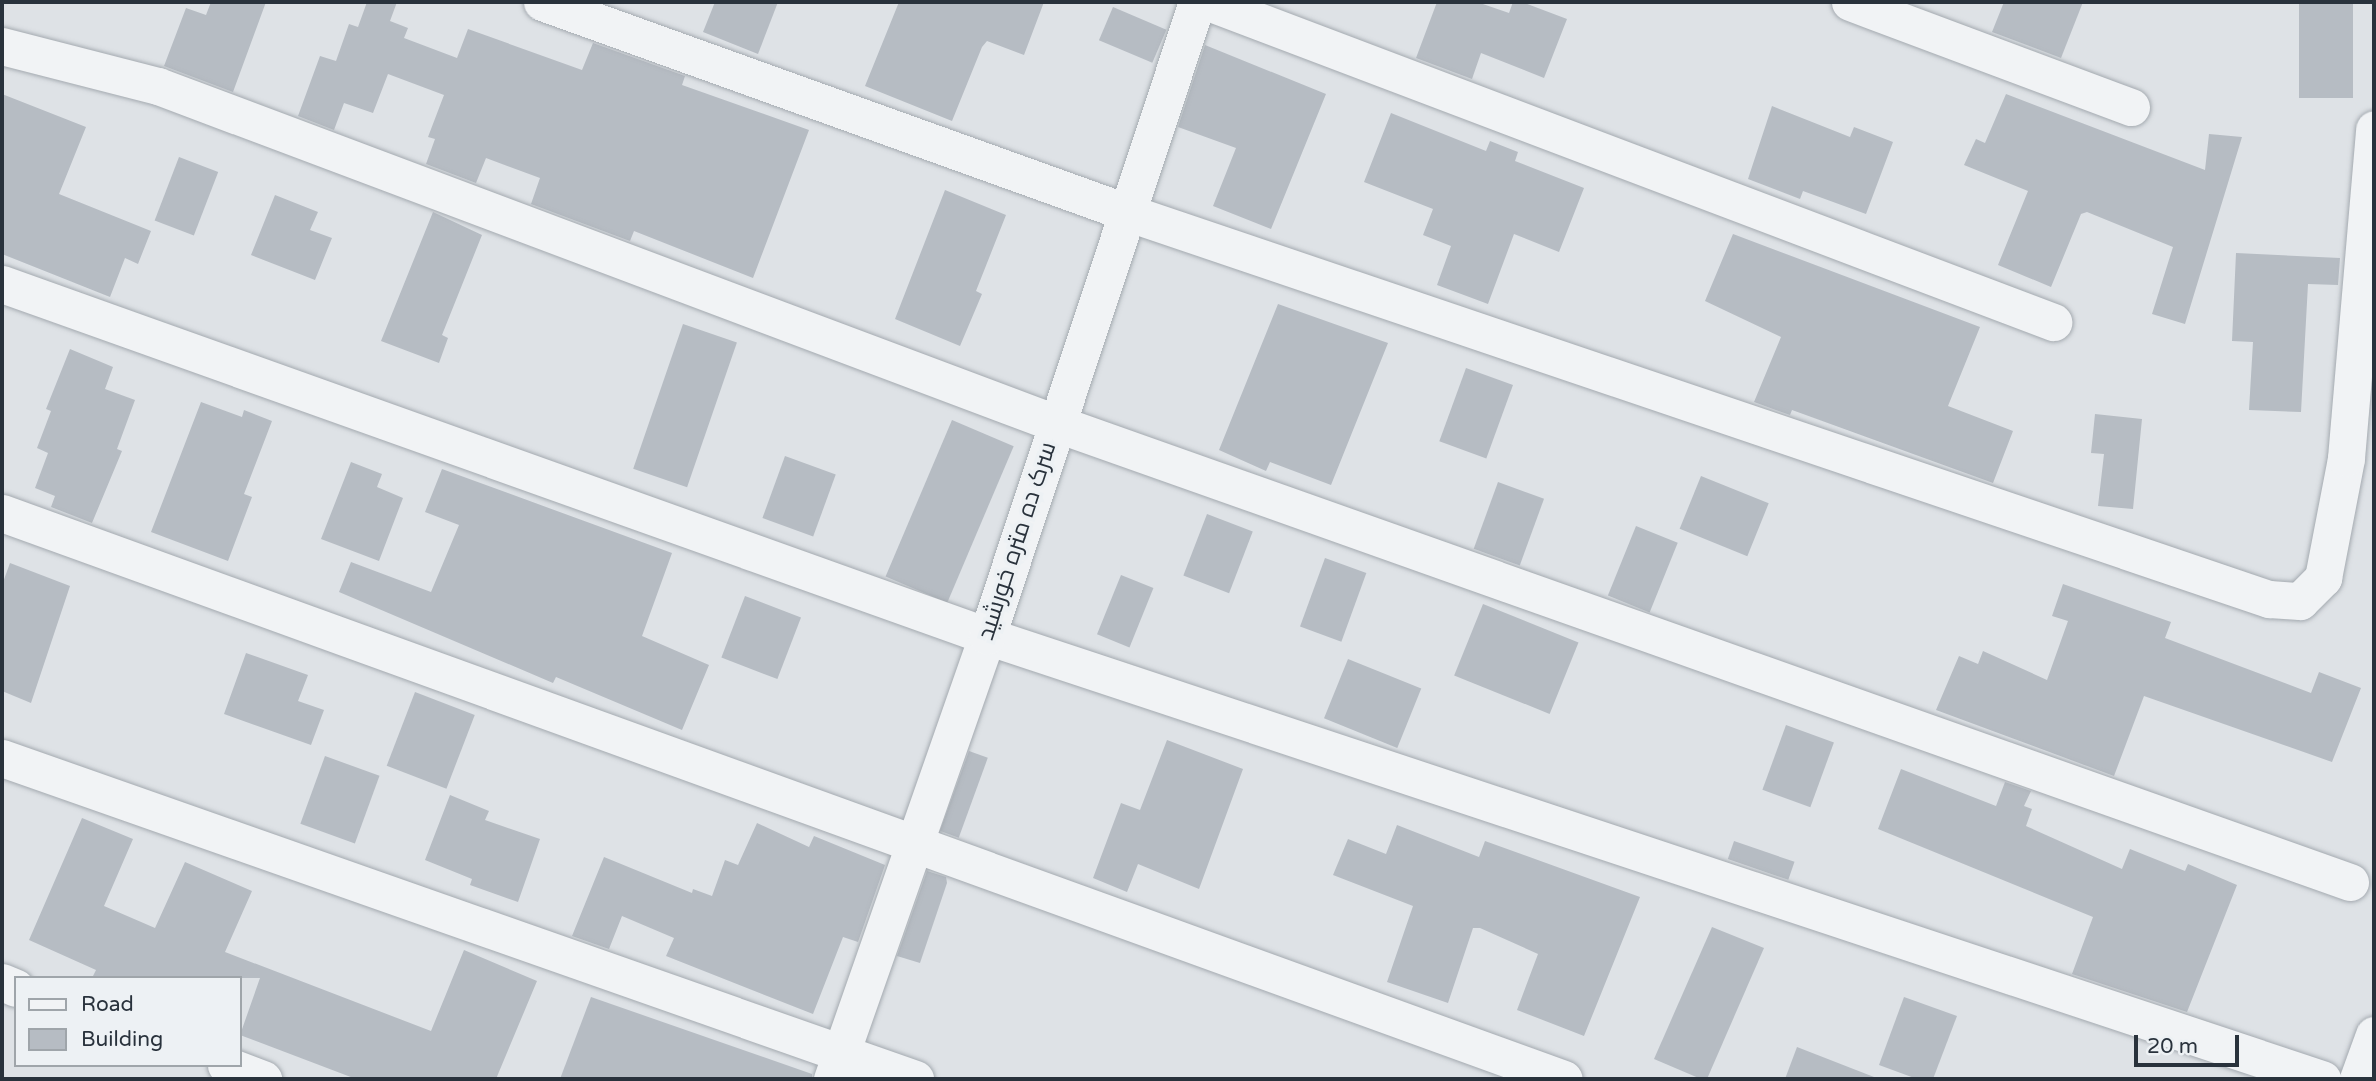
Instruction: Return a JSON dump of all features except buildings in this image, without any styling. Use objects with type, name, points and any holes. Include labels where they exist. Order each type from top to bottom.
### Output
[{"type":"street","points":[[542,2],[1126,212],[2269,599],[2300,601],[2323,578],[2360,458],[2374,129]]},
{"type":"street","name":"سرک ده متره خورشید","points":[[836,1067],[987,636],[1055,423],[1197,2]]},
{"type":"street","points":[[1208,2],[2053,321]]},
{"type":"street","points":[[1850,2],[2131,107]]},
{"type":"street","points":[[2,46],[158,86],[1055,423],[2350,882]]},
{"type":"street","points":[[2,284],[987,636],[2322,1079]]},
{"type":"street","points":[[2,513],[912,845],[1564,1079]]},
{"type":"street","points":[[2,758],[836,1067],[915,1079]]},
{"type":"street","points":[[2358,1079],[2374,1035]]},
{"type":"street","points":[[231,1067],[263,1079]]}]
